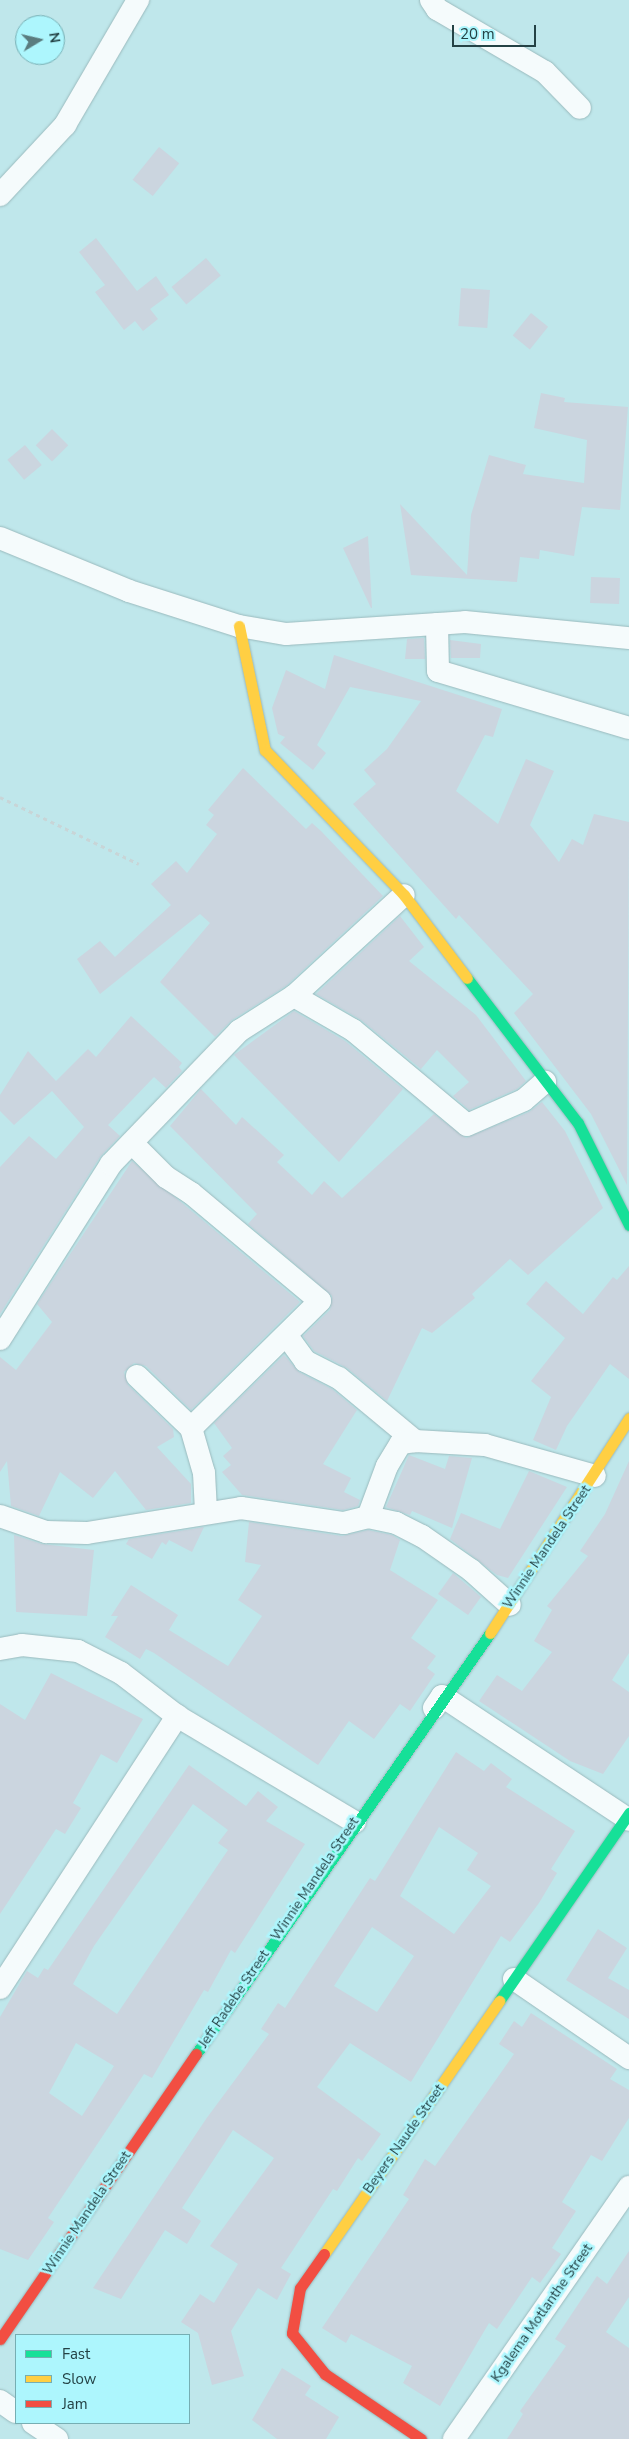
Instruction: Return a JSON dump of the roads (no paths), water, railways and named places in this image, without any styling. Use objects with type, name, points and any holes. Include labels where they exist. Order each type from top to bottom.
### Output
[{"type":"street","points":[[0,195],[65,125],[138,0]]},
{"type":"street","points":[[431,0],[437,9],[545,72],[580,108]]},
{"type":"street","points":[[0,538],[103,582],[239,626],[286,634],[437,624],[542,627],[629,638]]},
{"type":"street","points":[[437,624],[438,670],[629,728]]},
{"type":"street","points":[[239,626],[265,750],[404,895],[578,1123],[629,1225]]},
{"type":"street","points":[[0,1339],[111,1164],[239,1031],[294,996],[404,895]]},
{"type":"street","points":[[294,996],[353,1030],[467,1125],[524,1100],[546,1082]]},
{"type":"street","points":[[132,1143],[166,1177],[191,1193],[320,1301],[287,1336],[191,1428]]},
{"type":"street","points":[[287,1336],[305,1361],[339,1378],[415,1441]]},
{"type":"street","points":[[137,1376],[191,1428],[204,1473],[206,1511]]},
{"type":"street","name":"Winnie Mandela Street","points":[[0,2339],[442,1696],[510,1605],[595,1476],[629,1418]]},
{"type":"street","points":[[368,1517],[387,1466],[400,1444],[415,1441],[485,1445],[595,1476]]},
{"type":"street","points":[[0,1516],[46,1532],[87,1533],[206,1511],[241,1508],[344,1523],[368,1517],[396,1523],[422,1536],[471,1570],[510,1605]]},
{"type":"street","points":[[0,1649],[22,1646],[78,1651],[121,1673],[177,1716],[355,1822]]},
{"type":"street","points":[[442,1696],[628,1817]]},
{"type":"street","name":"Jeff Radebe Street","points":[[0,2339],[442,1696]]},
{"type":"street","points":[[0,1988],[177,1716]]},
{"type":"street","name":"Beyers Naude Street","points":[[421,2439],[325,2374],[292,2333],[300,2288],[628,1817]]},
{"type":"street","points":[[514,1979],[629,2058]]},
{"type":"street","name":"Kgalema Motlanthe Street","points":[[454,2439],[629,2187]]},
{"type":"street","points":[[0,2401],[15,2411]]},
{"type":"street","points":[[34,2424],[57,2439]]}]
